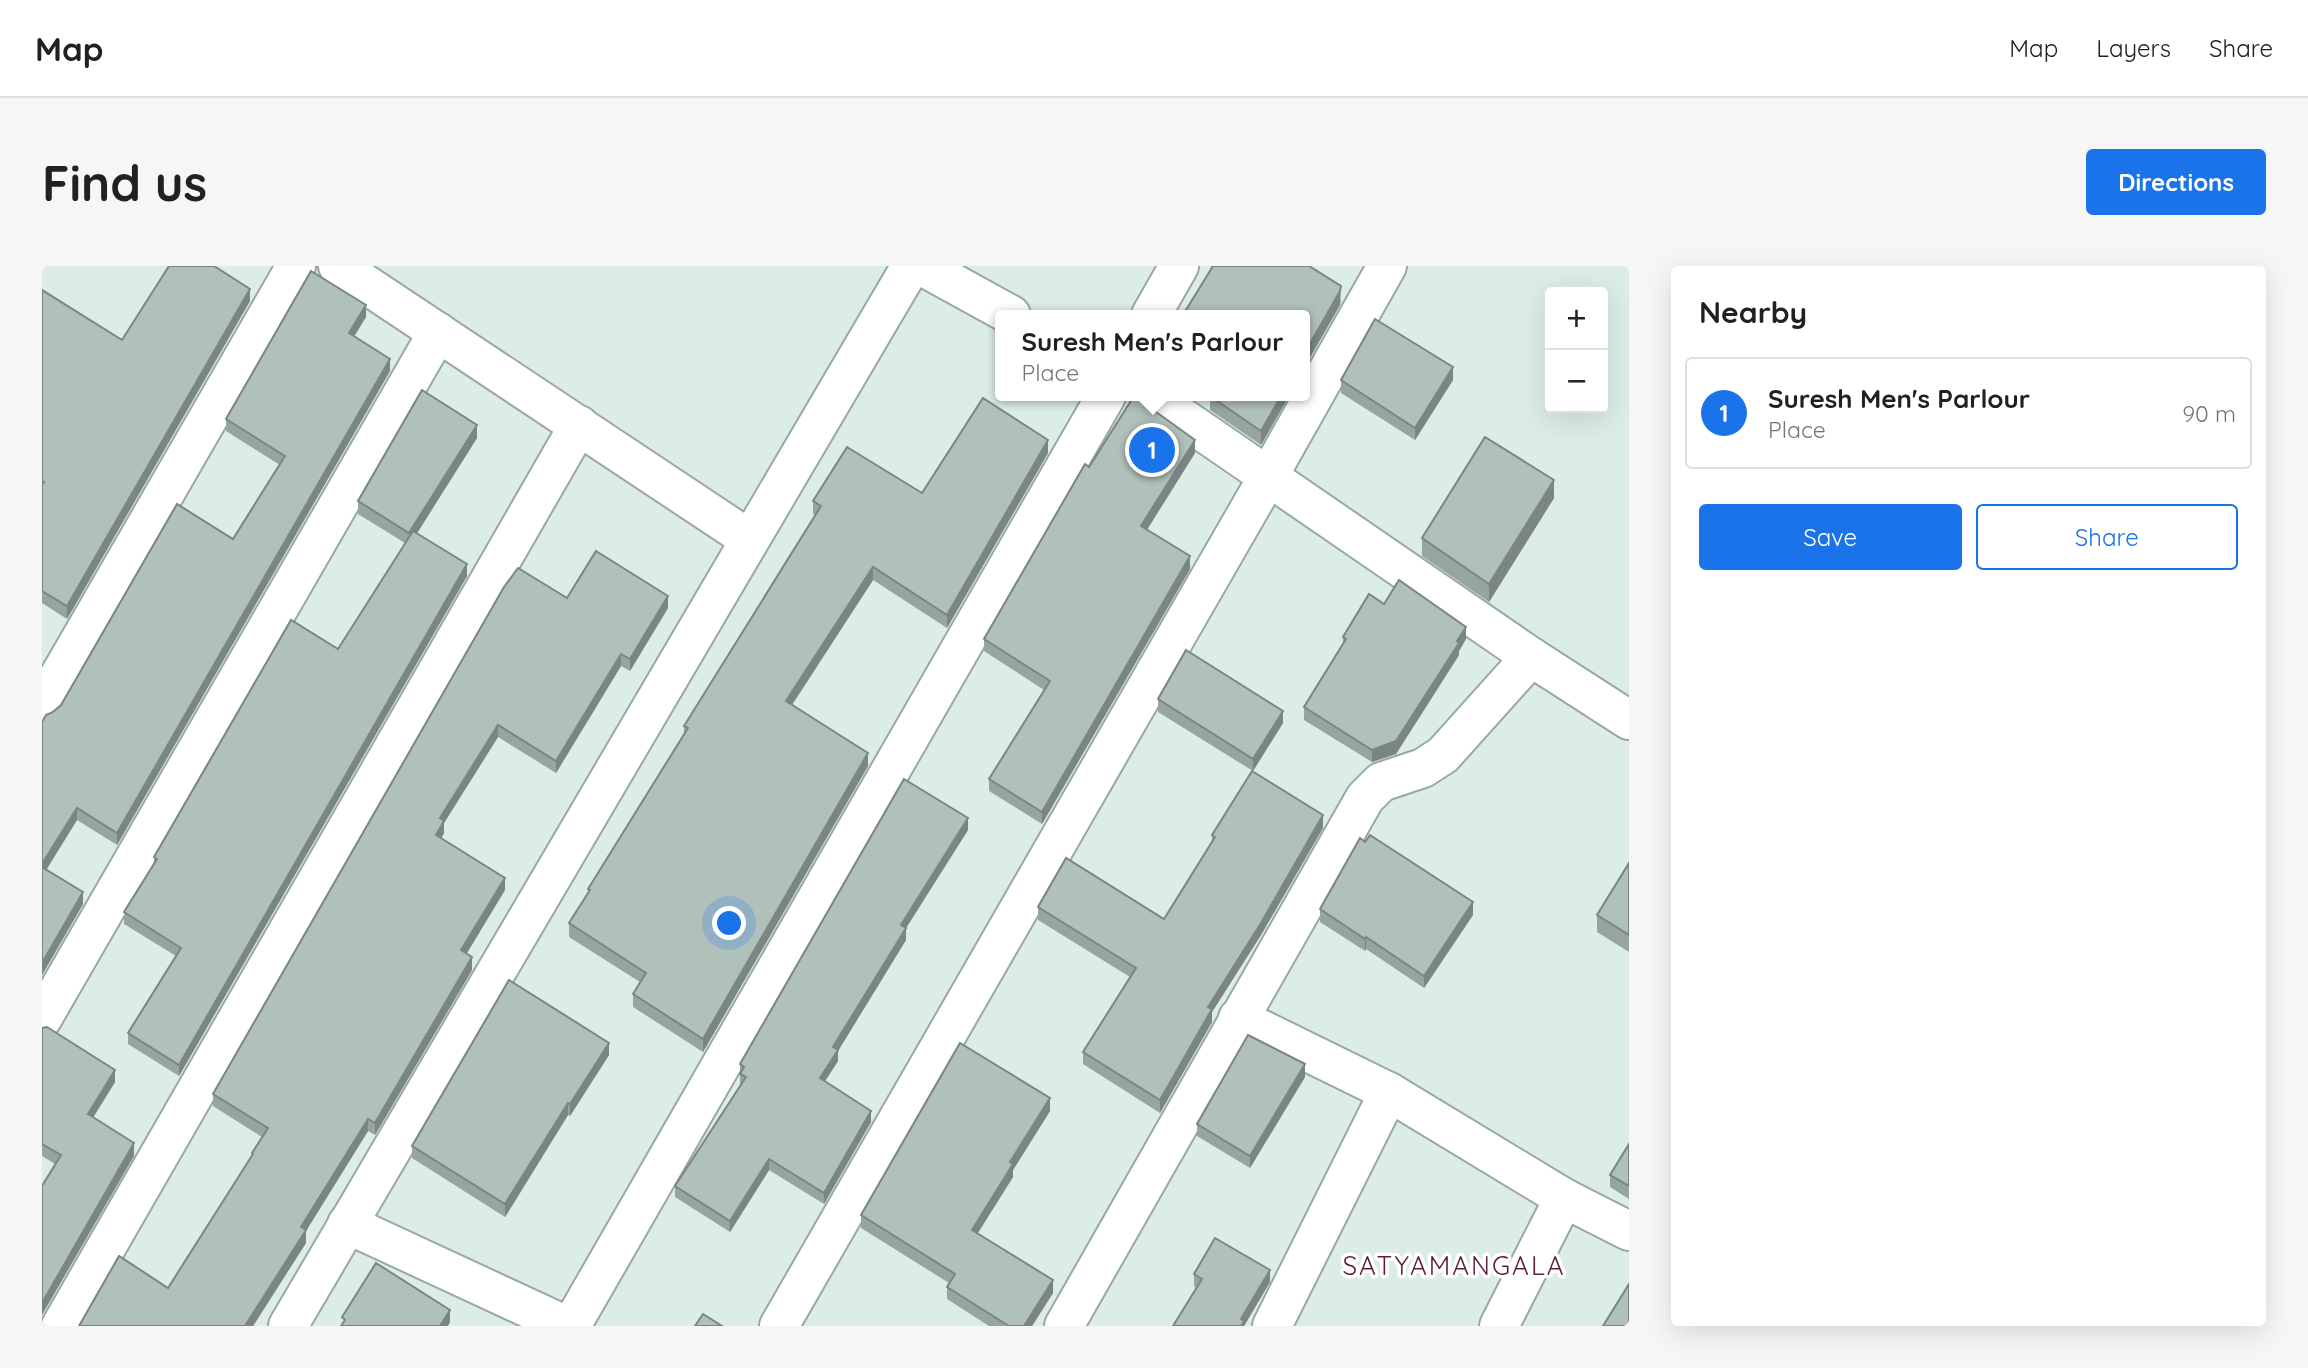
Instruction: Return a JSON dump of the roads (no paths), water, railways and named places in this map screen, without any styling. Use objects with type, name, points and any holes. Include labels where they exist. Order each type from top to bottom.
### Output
[{"type":"street","points":[[42,706],[296,266]]},
{"type":"street","points":[[338,266],[749,539]]},
{"type":"street","points":[[288,1326],[911,266]]},
{"type":"street","points":[[922,266],[1002,310]]},
{"type":"street","points":[[1155,310],[1179,266]]},
{"type":"street","points":[[779,1326],[1387,266]]},
{"type":"street","points":[[42,1019],[438,332]]},
{"type":"street","points":[[347,1224],[569,1326],[1103,401]]},
{"type":"street","points":[[1158,401],[1531,657],[1629,720]]},
{"type":"street","points":[[61,1326],[579,425]]},
{"type":"street","points":[[1064,1326],[1364,798],[1381,782],[1423,768],[1443,755],[1531,657]]},
{"type":"street","points":[[1238,1018],[1389,1092],[1564,1198],[1629,1231]]},
{"type":"street","points":[[1272,1326],[1389,1092]]},
{"type":"street","points":[[1499,1326],[1564,1198]]},
{"type":"place","name":"Suresh Men's Parlour","points":[[1152,450]]},
{"type":"district","name":"SATYAMANGALA","points":[[1454,1265]]}]
